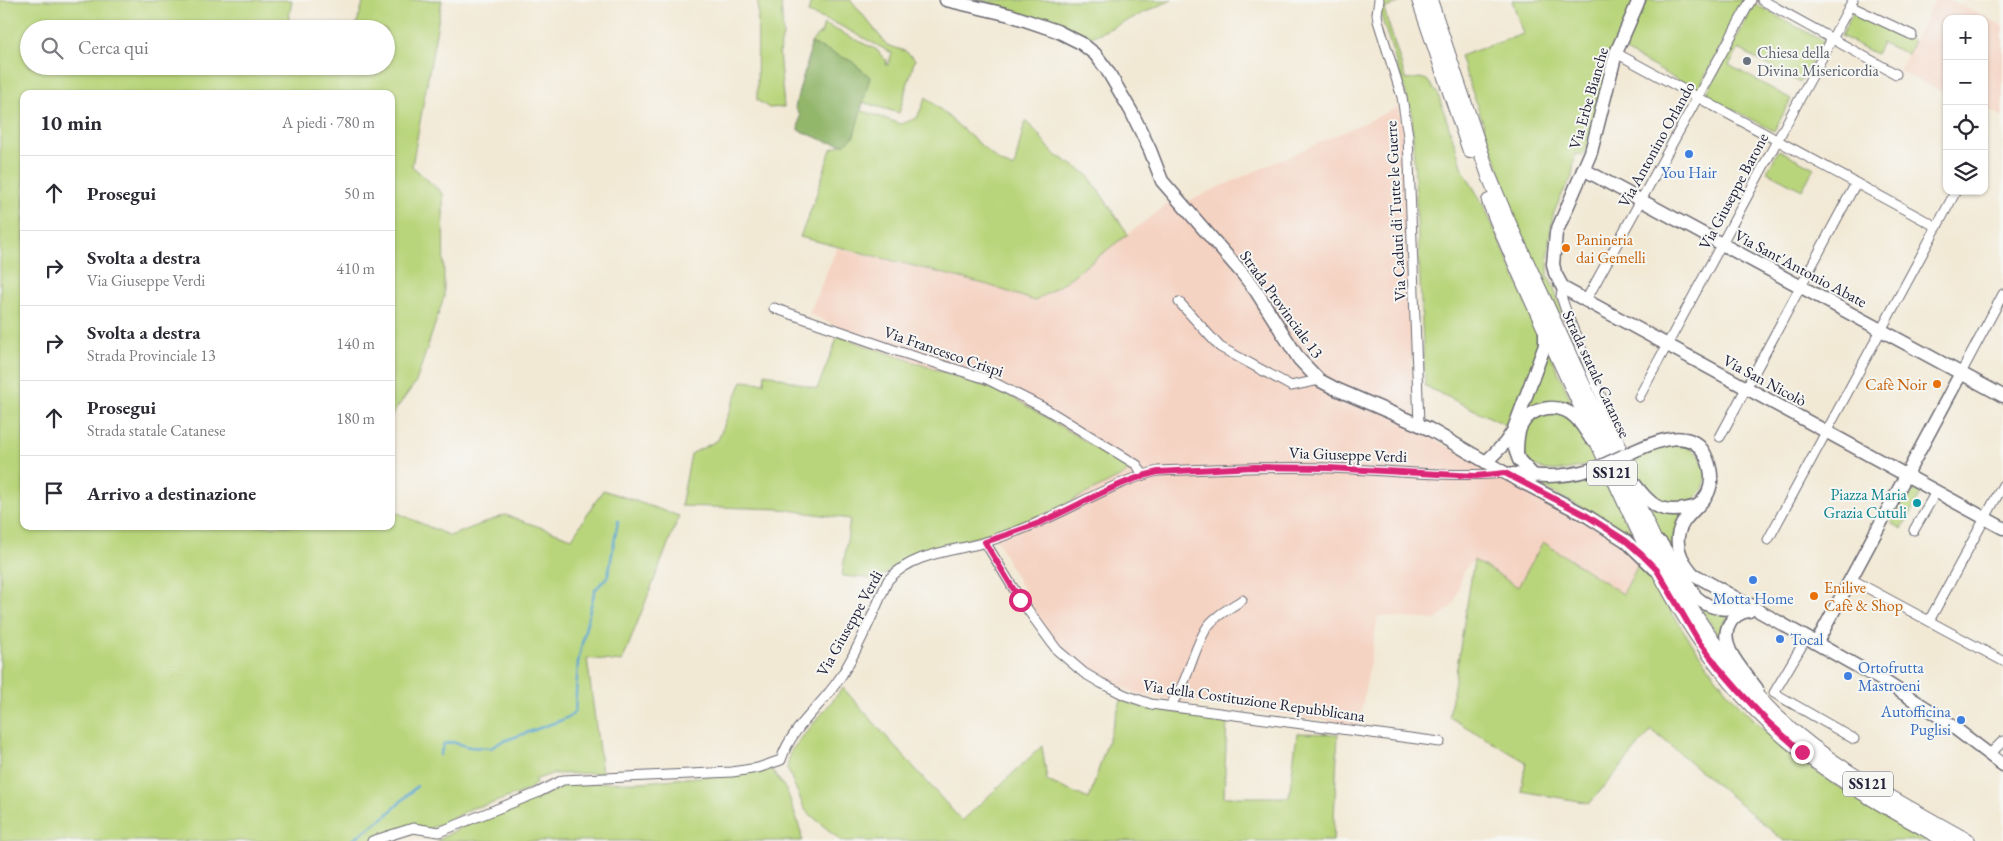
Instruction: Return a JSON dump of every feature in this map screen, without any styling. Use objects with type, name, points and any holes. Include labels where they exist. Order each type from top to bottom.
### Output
[{"type":"main road","name":"Strada Provinciale 13","points":[[946,0],[969,2],[1057,31],[1081,43],[1095,54],[1107,70],[1131,111],[1150,150],[1162,181],[1242,273],[1256,291],[1300,359],[1319,380],[1419,424],[1505,473],[1587,516],[1626,541],[1657,570]]},
{"type":"main road","name":"Strada statale Catanese","points":[[1419,0],[1481,180],[1545,328],[1614,458],[1646,521],[1663,560],[1709,639],[1741,679],[1776,715],[1809,744],[1860,779],[1968,841]]},
{"type":"main road","name":"Strada statale Catanese","points":[[1430,0],[1489,176],[1614,458],[1657,570],[1699,642],[1740,692],[1768,722],[1802,752],[1856,788],[1947,841]]},
{"type":"main road","name":"Via Erbe Bianche","points":[[1563,288],[1555,273],[1553,264],[1556,232],[1591,152],[1616,53],[1639,0]]},
{"type":"main road","name":"Via Sant'Antonio Abate","points":[[1583,169],[2003,396]]},
{"type":"main road","name":"Via San Nicolò","points":[[1563,288],[2003,528]]},
{"type":"main road","points":[[1486,462],[1505,443],[1513,431],[1545,345],[1545,328]]},
{"type":"main road","points":[[1812,639],[1850,579],[1961,373]]},
{"type":"main road","points":[[1517,453],[1518,434],[1525,420],[1538,410],[1562,409],[1575,417],[1614,458],[1645,498],[1654,506],[1676,511],[1698,506]]},
{"type":"main road","points":[[1513,431],[1513,443],[1517,453],[1525,468],[1534,476]]},
{"type":"main road","points":[[1505,473],[1551,477],[1584,473],[1614,458],[1666,438],[1688,441],[1698,446],[1706,456],[1711,480],[1708,492],[1680,527],[1678,547],[1681,558],[1694,574],[1752,609],[1812,639],[1915,701],[2003,765]]},
{"type":"main road","points":[[1646,521],[1696,597],[1704,603],[1720,609],[1752,609]]},
{"type":"main road","points":[[1752,609],[1732,620],[1728,626],[1726,639],[1729,649],[1776,715]]},
{"type":"street","name":"Via Caduti di Tutte le Guerre","points":[[1379,0],[1378,21],[1402,97],[1408,136],[1419,424]]},
{"type":"street","name":"Via Antonino Orlando","points":[[1586,302],[1751,0]]},
{"type":"street","points":[[1762,0],[1896,74]]},
{"type":"street","points":[[1852,3],[1912,35]]},
{"type":"street","name":"Via Giuseppe Barone","points":[[1639,397],[1852,3]]},
{"type":"street","points":[[1616,53],[1937,227]]},
{"type":"street","points":[[1720,437],[1856,183]]},
{"type":"street","points":[[1768,540],[1954,195]]},
{"type":"street","points":[[1563,288],[1560,296],[1588,362],[1614,458]]},
{"type":"street","points":[[1961,373],[2003,294]]},
{"type":"street","points":[[1179,302],[1220,347],[1291,386],[1319,380]]},
{"type":"street","name":"Via Francesco Crispi","points":[[774,308],[900,352],[987,379],[1063,419],[1136,465],[1143,475]]},
{"type":"street","points":[[1476,476],[1486,462]]},
{"type":"street","name":"Via Giuseppe Verdi","points":[[372,841],[413,828],[439,832],[537,793],[563,780],[732,772],[758,768],[781,760],[785,747],[843,674],[888,580],[893,575],[910,562],[935,553],[985,542],[1039,523],[1124,481],[1158,472],[1254,467],[1328,468],[1476,476],[1505,473]]},
{"type":"street","points":[[1929,621],[2003,485]]},
{"type":"street","points":[[1914,530],[1936,492]]},
{"type":"street","name":"Via della Costituzione Repubblicana","points":[[985,542],[1020,600],[1057,650],[1084,673],[1125,695],[1151,704],[1440,742]]},
{"type":"street","points":[[1850,579],[2003,661]]},
{"type":"street","points":[[1170,706],[1181,692],[1207,628],[1226,610],[1242,600]]},
{"type":"street","points":[[1812,639],[1774,693],[1854,738]]},
{"type":"street","points":[[1989,754],[2003,741]]},
{"type":"shaded area","points":[[1935,0],[1949,0],[1980,15],[1943,15],[1943,92],[1899,71]]},
{"type":"shaded area","points":[[1988,19],[2003,26],[2003,117],[1988,109]]},
{"type":"shaded area","points":[[1399,107],[1403,130],[1415,429],[1618,540],[1639,563],[1623,594],[1543,542],[1518,587],[1474,560],[1464,570],[1454,604],[1436,620],[1378,616],[1359,725],[1141,695],[1120,686],[1080,663],[1057,643],[1032,607],[993,533],[1050,512],[1007,394],[838,336],[841,328],[809,314],[837,248],[988,285],[1035,301],[1062,284],[1169,203],[1186,202]]},
{"type":"green space","points":[[0,0],[292,0],[289,20],[20,20],[20,75],[395,75],[395,20],[358,20],[364,0],[442,0],[412,166],[443,194],[444,297],[416,382],[395,411],[395,90],[20,90],[20,530],[395,530],[395,512],[450,536],[505,515],[572,538],[603,490],[679,516],[622,662],[587,658],[602,773],[552,774],[534,780],[537,783],[528,790],[490,804],[472,808],[440,825],[391,841],[0,841]]},
{"type":"green space","points":[[758,0],[781,0],[783,36],[779,52],[784,107],[769,108],[757,100]]},
{"type":"green space","points":[[811,0],[851,0],[887,45],[905,51],[915,59],[899,113],[862,102],[870,77],[851,61],[811,43],[818,34],[821,34],[824,24],[877,50],[887,60],[886,65],[888,65],[892,53],[837,24],[808,13]]},
{"type":"green space","points":[[977,0],[1172,0],[1087,39],[1059,24]]},
{"type":"green space","points":[[1384,0],[1400,0],[1400,2],[1384,9],[1406,80],[1420,78],[1427,80],[1438,94],[1464,172],[1482,202],[1539,330],[1541,346],[1510,427],[1425,386],[1412,117],[1382,19],[1381,11]]},
{"type":"green space","points":[[1512,0],[1634,0],[1587,149],[1583,155],[1575,154],[1572,177],[1553,215],[1549,242],[1548,275],[1563,311],[1558,314],[1528,250],[1515,216],[1460,56],[1523,34]]},
{"type":"green space","points":[[1644,0],[1746,0],[1697,91],[1624,50]]},
{"type":"green space","points":[[1755,4],[1823,41],[1800,83],[1739,49],[1729,65],[1791,99],[1774,131],[1706,95]]},
{"type":"green space","points":[[1853,13],[1914,41],[1908,54],[1882,43],[1876,54],[1841,36]]},
{"type":"green space","points":[[811,43],[851,61],[870,77],[854,136],[845,144],[828,142],[798,130],[800,115],[795,108]]},
{"type":"green space","points":[[926,97],[1000,162],[1014,168],[1025,121],[1035,130],[1053,153],[1088,175],[1128,234],[1062,284],[1035,301],[988,285],[800,237],[814,202],[831,149],[845,142],[852,135],[860,110],[901,124],[917,118]]},
{"type":"green space","points":[[1779,150],[1814,168],[1802,190],[1767,172]]},
{"type":"green space","points":[[838,336],[1007,394],[1133,470],[1050,512],[993,533],[914,553],[894,566],[880,579],[842,576],[850,519],[781,509],[681,506],[691,454],[718,440],[742,381],[764,383],[765,373],[817,389]]},
{"type":"green space","points":[[1548,349],[1578,416],[1567,408],[1521,420]]},
{"type":"green space","points":[[1556,411],[1576,423],[1598,460],[1573,468],[1546,470],[1535,466],[1527,459],[1523,449],[1527,423],[1533,416],[1544,412]]},
{"type":"green space","points":[[1670,443],[1688,446],[1700,456],[1707,477],[1703,489],[1692,503],[1674,508],[1646,496],[1626,462]]},
{"type":"green space","points":[[1603,472],[1636,540],[1587,510],[1527,480],[1565,481]]},
{"type":"green space","points":[[1909,489],[1914,489],[1921,493],[1902,529],[1891,523]]},
{"type":"green space","points":[[1646,505],[1683,514],[1677,559],[1665,544]]},
{"type":"green space","points":[[1543,542],[1623,594],[1639,563],[1703,659],[1748,715],[1796,757],[1821,775],[1875,810],[1931,841],[1784,841],[1652,730],[1590,803],[1521,791],[1526,762],[1449,717],[1474,560],[1518,587]]},
{"type":"green space","points":[[1695,600],[1729,612],[1723,643]]},
{"type":"green space","points":[[843,688],[962,821],[1042,746],[1047,781],[1089,799],[1121,700],[1149,709],[1227,719],[1224,797],[1289,797],[1297,733],[1338,734],[1333,841],[841,841],[805,810],[787,768],[790,752]]},
{"type":"green space","points":[[772,770],[787,791],[801,832],[802,841],[436,841],[471,822],[543,796],[563,783],[643,782]]},
{"type":"waterway","points":[[440,755],[444,744],[452,742],[470,747],[491,748],[501,742],[572,715],[575,711],[578,662],[588,617],[595,590],[608,576],[618,521]]},
{"type":"waterway","points":[[351,841],[387,815],[417,786]]},
{"type":"place","name":"Chiesa della Divina Misericordia","points":[[1747,61]]},
{"type":"place","name":"You Hair","points":[[1689,154]]},
{"type":"place","name":"Panineria dai Gemelli","points":[[1566,248]]},
{"type":"place","name":"Cafè Noir","points":[[1937,384]]},
{"type":"place","name":"Piazza Maria Grazia Cutuli","points":[[1917,503]]},
{"type":"place","name":"Motta Home","points":[[1753,580]]},
{"type":"place","name":"Enilive Cafè & Shop","points":[[1814,596]]},
{"type":"place","name":"Tocal","points":[[1780,639]]},
{"type":"place","name":"Ortofrutta Mastroeni","points":[[1848,676]]},
{"type":"place","name":"Autofficina Puglisi","points":[[1961,720]]},
{"type":"route","points":[[1020,600],[985,542],[1039,523],[1124,481],[1143,475],[1158,472],[1254,467],[1328,468],[1476,476],[1505,473],[1587,516],[1626,541],[1642,555],[1657,570],[1675,604],[1699,642],[1719,668],[1768,722],[1802,752]]}]
